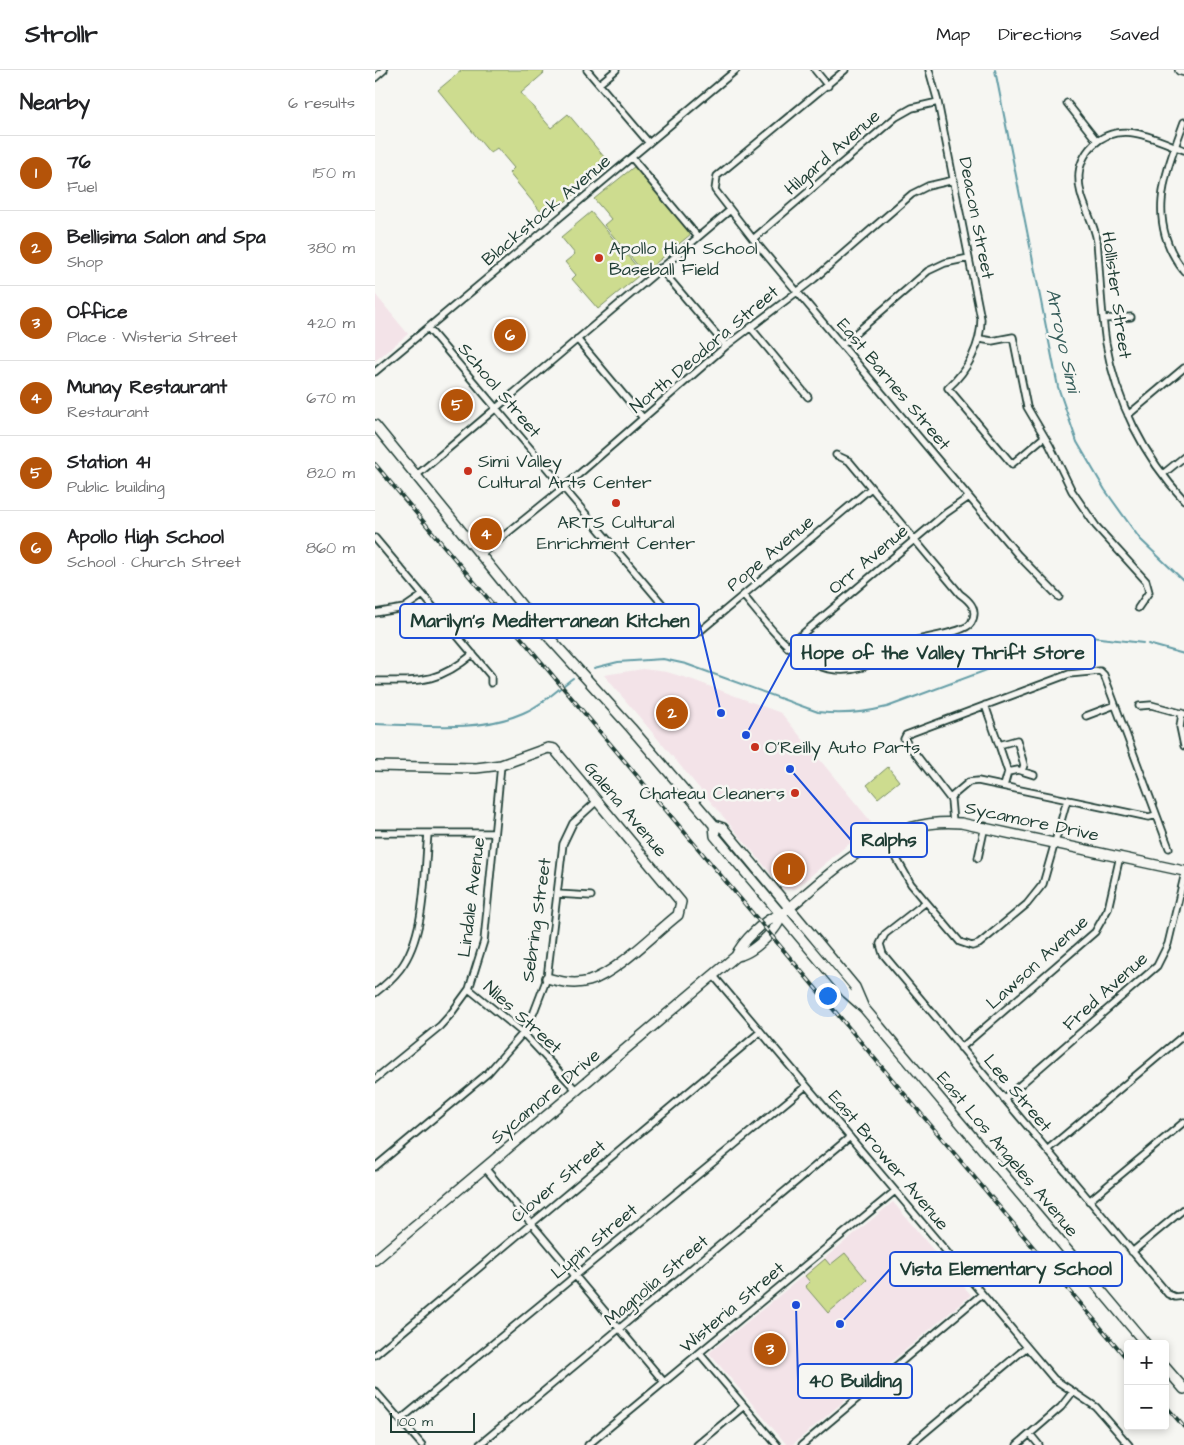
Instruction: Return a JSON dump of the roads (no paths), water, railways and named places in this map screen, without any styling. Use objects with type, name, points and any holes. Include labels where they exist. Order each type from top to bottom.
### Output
[{"type":"main road","name":"East Los Angeles Avenue","points":[[375,425],[567,658],[637,735],[714,826],[715,836],[847,992],[864,1008],[1143,1340]]},
{"type":"main road","name":"Galena Avenue","points":[[375,766],[476,768],[501,765],[548,748],[554,749],[677,895],[681,902],[678,915],[600,976],[577,982],[562,982],[547,978]]},
{"type":"main road","name":"Sycamore Drive","points":[[375,1260],[736,956],[739,948],[773,916],[781,914],[854,854],[884,836],[918,825],[953,822],[985,826],[1184,870]]},
{"type":"main road","name":"East Los Angeles Avenue","points":[[714,826],[723,828],[855,987],[864,1008]]},
{"type":"main road","points":[[1169,1371],[1183,1386]]},
{"type":"street","points":[[375,78],[384,70]]},
{"type":"street","points":[[587,70],[649,143]]},
{"type":"street","points":[[599,84],[616,70]]},
{"type":"street","name":"Blackstock Avenue","points":[[375,372],[735,70]]},
{"type":"street","points":[[815,70],[828,86],[845,70]]},
{"type":"street","name":"Deacon Street","points":[[929,70],[938,102],[979,308],[980,339]]},
{"type":"street","name":"East Barnes Street","points":[[828,86],[717,176],[714,183],[715,190],[729,211],[1018,555],[1059,597]]},
{"type":"street","name":"Hilgard Avenue","points":[[753,239],[896,117],[913,108],[938,102]]},
{"type":"street","points":[[1067,103],[1097,141],[1112,134],[1128,132],[1184,150]]},
{"type":"street","points":[[1184,122],[1165,173],[1161,194],[1161,215],[1166,237],[1173,254],[1184,271]]},
{"type":"street","name":"Hollister Street","points":[[1097,141],[1083,159],[1079,180],[1096,238],[1103,319],[1112,368],[1128,415],[1143,444],[1163,474],[1184,500]]},
{"type":"street","points":[[632,158],[698,237]]},
{"type":"street","name":"North Deodora Street","points":[[480,554],[563,488],[726,346],[797,291],[912,194],[928,186],[954,180]]},
{"type":"street","points":[[417,475],[729,211]]},
{"type":"street","points":[[842,345],[928,272],[945,263],[969,258]]},
{"type":"street","points":[[660,268],[726,346]]},
{"type":"street","points":[[1103,319],[1131,317]]},
{"type":"street","name":"School Street","points":[[428,328],[685,630]]},
{"type":"street","points":[[751,328],[809,397]]},
{"type":"street","points":[[1044,437],[1012,464],[948,388],[961,374],[980,339],[992,341],[1013,337],[1027,407],[1044,437],[1072,491],[1096,526],[1146,581],[1149,592],[1138,608]]},
{"type":"street","points":[[577,339],[643,418]]},
{"type":"street","points":[[1128,415],[1184,368]]},
{"type":"street","points":[[743,595],[787,646],[801,657],[816,665],[834,669],[852,670],[872,664],[913,641],[950,630],[962,630],[969,626],[973,618],[972,604],[960,594],[849,462],[836,456]]},
{"type":"street","points":[[1163,474],[1184,457]]},
{"type":"street","name":"Pope Avenue","points":[[685,630],[691,633],[699,632],[871,488]]},
{"type":"street","name":"Orr Avenue","points":[[787,646],[914,540],[969,497]]},
{"type":"street","points":[[375,538],[491,676],[491,682]]},
{"type":"street","points":[[375,613],[404,608],[423,595]]},
{"type":"street","points":[[375,680],[418,681],[433,679],[457,667],[473,654]]},
{"type":"street","points":[[953,822],[949,798],[904,739],[906,735],[1069,674],[1099,671],[1104,675],[1169,848]]},
{"type":"street","points":[[985,705],[1008,772],[1004,786]]},
{"type":"street","points":[[1086,716],[1115,705]]},
{"type":"street","points":[[1139,706],[1151,705],[1183,713],[1180,726],[1184,746]]},
{"type":"street","points":[[999,745],[1017,740],[1024,764],[1022,772]]},
{"type":"street","name":"Lindale Avenue","points":[[375,1080],[445,1021],[469,989],[484,940],[501,765]]},
{"type":"street","points":[[1008,772],[1022,772],[1034,775]]},
{"type":"street","points":[[949,798],[973,781],[1149,817],[1156,815]]},
{"type":"street","points":[[884,836],[908,880],[960,942],[968,946],[977,945],[1037,893],[1047,874],[1067,800]]},
{"type":"street","name":"Sebring Street","points":[[375,1167],[488,1073],[523,1033],[534,1012],[547,978],[561,853],[566,834],[582,814],[597,801]]},
{"type":"street","points":[[978,858],[985,826]]},
{"type":"street","points":[[375,833],[494,833]]},
{"type":"street","points":[[375,993],[400,970],[414,941],[419,922],[428,834]]},
{"type":"street","name":"Lawson Avenue","points":[[961,1048],[1095,932],[1108,909],[1120,856]]},
{"type":"street","name":"Fred Avenue","points":[[1003,1099],[1157,966],[1168,944],[1184,877]]},
{"type":"street","points":[[557,894],[591,896]]},
{"type":"street","name":"Lee Street","points":[[926,902],[885,934],[881,939],[881,949],[1003,1099],[1168,1294],[1175,1297],[1184,1296]]},
{"type":"street","name":"East Brower Avenue","points":[[713,975],[1054,1379],[1072,1393],[1096,1407],[1129,1445]]},
{"type":"street","name":"Niles Street","points":[[469,989],[523,1033],[577,1091]]},
{"type":"street","name":"Clover Street","points":[[375,1355],[531,1222],[760,1032]]},
{"type":"street","points":[[1047,1150],[1184,1036]]},
{"type":"street","name":"Lupin Street","points":[[401,1420],[806,1086]]},
{"type":"street","points":[[1089,1201],[1184,1122]]},
{"type":"street","name":"Magnolia Street","points":[[479,1445],[620,1330],[850,1137]]},
{"type":"street","points":[[485,1168],[665,1382]]},
{"type":"street","name":"Wisteria Street","points":[[588,1445],[700,1354],[895,1190]]},
{"type":"street","points":[[1132,1252],[1184,1209]]},
{"type":"street","points":[[802,1445],[982,1294]]},
{"type":"street","points":[[910,1445],[1027,1347]]},
{"type":"street","points":[[700,1354],[777,1445]]},
{"type":"street","points":[[375,1391],[422,1445]]},
{"type":"street","points":[[1017,1445],[1061,1408],[1072,1393]]},
{"type":"street","points":[[697,1445],[744,1406]]},
{"type":"street","points":[[1030,1434],[1039,1445]]},
{"type":"waterway","name":"Arroyo Simi","points":[[995,70],[1058,387],[1077,442],[1105,490],[1140,539],[1184,581]]},
{"type":"waterway","points":[[594,668],[618,662],[663,659],[686,664],[818,712],[844,713],[887,707],[1068,640],[1091,637],[1143,643]]},
{"type":"waterway","points":[[1148,644],[1184,654]]},
{"type":"waterway","points":[[375,724],[469,726],[506,719],[537,706],[573,678]]},
{"type":"railway","points":[[375,464],[1124,1355]]},
{"type":"railway","points":[[1169,1410],[1184,1427]]},
{"type":"place","name":"Apollo High School Baseball Field","points":[[599,258]]},
{"type":"place","name":"Apollo High School","points":[[510,335]]},
{"type":"place","name":"Station 41","points":[[457,405]]},
{"type":"place","name":"Simi Valley Cultural Arts Center","points":[[468,471]]},
{"type":"place","name":"ARTS Cultural Enrichment Center","points":[[616,503]]},
{"type":"place","name":"Munay Restaurant","points":[[486,534]]},
{"type":"place","name":"Bellisima Salon and Spa","points":[[672,713]]},
{"type":"place","name":"Marilyn's Mediterranean Kitchen","points":[[721,713]]},
{"type":"place","name":"Hope of the Valley Thrift Store","points":[[746,735]]},
{"type":"place","name":"O'Reilly Auto Parts","points":[[755,747]]},
{"type":"place","name":"Ralphs","points":[[790,769]]},
{"type":"place","name":"Chateau Cleaners","points":[[795,793]]},
{"type":"place","name":"76","points":[[789,869]]},
{"type":"place","name":"40 Building","points":[[796,1305]]},
{"type":"place","name":"Vista Elementary School","points":[[840,1324]]},
{"type":"place","name":"Office","points":[[770,1349]]}]
